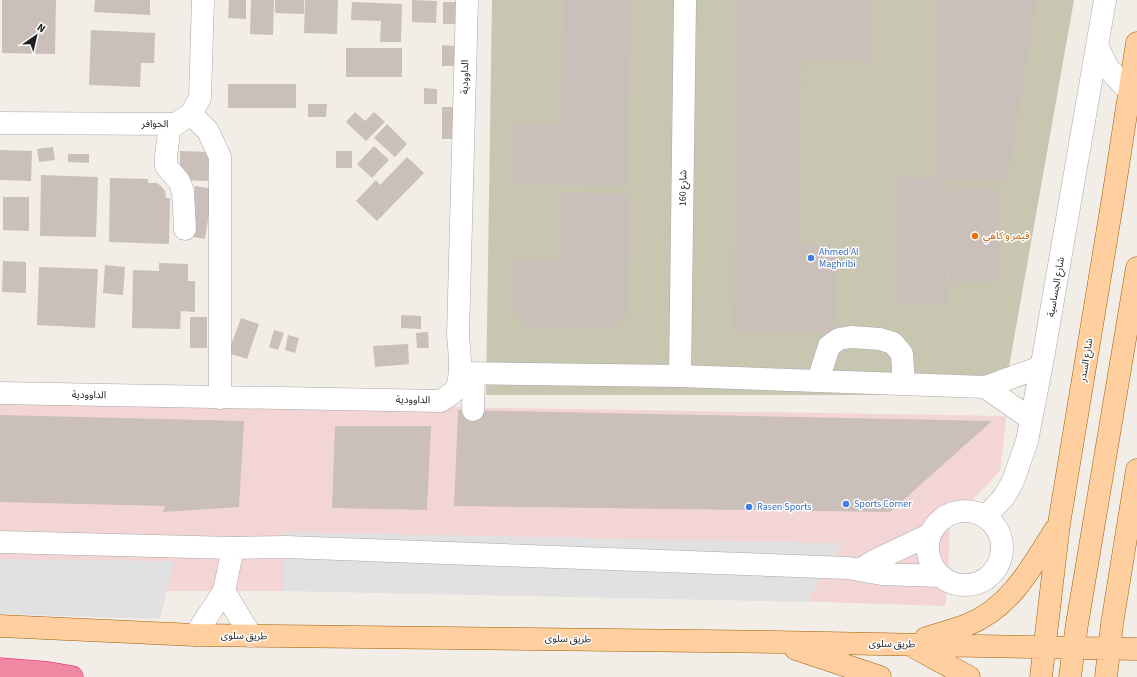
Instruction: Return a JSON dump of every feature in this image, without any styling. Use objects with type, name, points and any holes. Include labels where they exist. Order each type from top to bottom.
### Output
[{"type":"highway","points":[[0,669],[49,673],[72,677]]},
{"type":"main road","name":"شارع السدر","points":[[1041,677],[1059,524],[1113,198],[1133,99],[1137,43]]},
{"type":"main road","points":[[1070,677],[1137,268]]},
{"type":"main road","points":[[1106,677],[1109,648],[1137,476]]},
{"type":"main road","points":[[907,644],[967,625],[978,620],[1000,605],[1030,572],[1059,524]]},
{"type":"main road","name":"طريق سلوى","points":[[0,626],[195,635],[776,642],[1137,649]]},
{"type":"main road","points":[[776,642],[880,677]]},
{"type":"main road","points":[[907,644],[969,677]]},
{"type":"main road","points":[[1101,677],[1109,648]]},
{"type":"street","points":[[203,0],[200,98],[191,114],[208,131],[220,157],[220,398]]},
{"type":"street","name":"الداوودية","points":[[0,393],[441,401],[451,394],[467,373],[458,335],[467,0]]},
{"type":"street","name":"شارع 160","points":[[680,376],[685,0]]},
{"type":"street","name":"شارع الجساسية","points":[[986,516],[1004,497],[1013,481],[1027,441],[1042,367],[1105,0]]},
{"type":"street","points":[[1097,46],[1108,68],[1133,99]]},
{"type":"street","name":"الحوافر","points":[[0,123],[170,125],[176,124],[191,114]]},
{"type":"street","points":[[170,125],[166,166],[178,181],[183,191],[185,229]]},
{"type":"street","points":[[818,381],[829,346],[839,339],[851,337],[880,339],[893,343],[902,354],[904,384]]},
{"type":"street","points":[[473,410],[467,373],[680,376],[985,387],[1042,367]]},
{"type":"street","points":[[985,387],[1031,419]]},
{"type":"street","points":[[970,510],[986,516],[997,528],[1002,543],[1001,560],[993,574],[980,582],[963,586],[948,581],[940,576],[931,564],[928,550],[930,535],[938,521],[953,512],[970,510]]},
{"type":"street","points":[[860,570],[874,561],[930,535]]},
{"type":"street","points":[[0,542],[233,548],[286,547],[848,568],[882,574],[940,576]]},
{"type":"street","points":[[195,635],[224,591],[233,548]]},
{"type":"street","points":[[224,591],[252,636]]},
{"type":"shaded area","points":[[492,0],[1074,0],[1004,395],[486,395]]},
{"type":"shaded area","points":[[0,400],[1006,416],[1006,421],[1000,471],[950,523],[948,581],[945,606],[478,591],[155,591],[0,586]]},
{"type":"shaded area","points":[[283,532],[843,543],[807,602],[283,591]]},
{"type":"shaded area","points":[[0,559],[174,561],[160,619],[0,614]]},
{"type":"building","points":[[2,0],[56,0],[55,54],[2,53]]},
{"type":"building","points":[[95,0],[150,0],[150,15],[94,12]]},
{"type":"building","points":[[229,0],[246,0],[246,19],[228,18]]},
{"type":"building","points":[[251,0],[274,0],[273,35],[250,34]]},
{"type":"building","points":[[275,0],[304,0],[304,14],[275,13]]},
{"type":"building","points":[[305,0],[338,0],[337,34],[304,33]]},
{"type":"building","points":[[412,0],[437,1],[436,23],[412,22]]},
{"type":"building","points":[[563,0],[630,0],[627,186],[512,185],[513,123],[562,124]]},
{"type":"building","points":[[738,0],[873,0],[872,62],[802,60],[799,245],[836,246],[835,334],[733,332]]},
{"type":"building","points":[[937,0],[1037,0],[1007,181],[948,180],[947,305],[897,304],[898,177],[935,178]]},
{"type":"building","points":[[352,2],[402,4],[401,42],[380,42],[381,21],[351,20]]},
{"type":"building","points":[[443,2],[456,2],[455,24],[443,24]]},
{"type":"building","points":[[91,30],[155,33],[154,63],[141,63],[140,87],[89,85]]},
{"type":"building","points":[[442,45],[455,46],[455,66],[442,66]]},
{"type":"building","points":[[346,48],[402,48],[402,77],[346,77]]},
{"type":"building","points":[[228,84],[296,84],[296,108],[228,108]]},
{"type":"building","points":[[424,88],[437,89],[437,104],[424,104]]},
{"type":"building","points":[[308,104],[327,104],[326,117],[308,117]]},
{"type":"building","points":[[442,107],[456,107],[456,139],[442,139]]},
{"type":"building","points":[[355,112],[365,121],[374,112],[385,122],[366,141],[346,122]]},
{"type":"building","points":[[387,124],[407,144],[395,157],[374,138]]},
{"type":"building","points":[[374,146],[389,160],[372,178],[357,164]]},
{"type":"building","points":[[53,147],[55,160],[39,162],[37,149]]},
{"type":"building","points":[[0,150],[32,151],[31,181],[0,180]]},
{"type":"building","points":[[180,151],[209,152],[208,181],[180,180]]},
{"type":"building","points":[[336,151],[352,151],[352,168],[336,168]]},
{"type":"building","points":[[68,154],[89,154],[89,163],[68,162]]},
{"type":"building","points":[[407,157],[424,173],[377,221],[356,201],[376,180],[380,185]]},
{"type":"building","points":[[41,175],[98,177],[96,237],[40,236]]},
{"type":"building","points":[[110,178],[148,179],[148,183],[157,183],[161,186],[165,191],[166,198],[170,198],[169,244],[109,242]]},
{"type":"building","points":[[195,186],[213,189],[205,239],[188,236]]},
{"type":"building","name":"قيمر و كاهي","points":[[951,187],[1001,190],[999,282],[950,282]]},
{"type":"building","points":[[562,193],[629,194],[628,315],[614,328],[526,327],[511,310],[512,260],[561,261]]},
{"type":"building","points":[[3,197],[29,197],[29,231],[3,230]]},
{"type":"building","points":[[3,261],[26,262],[26,293],[2,292]]},
{"type":"building","points":[[159,263],[188,264],[188,281],[195,281],[195,312],[181,311],[180,329],[132,328],[133,270],[159,271]]},
{"type":"building","points":[[105,265],[125,267],[123,295],[103,293]]},
{"type":"building","points":[[39,267],[98,269],[95,328],[37,325]]},
{"type":"building","points":[[401,315],[421,316],[421,329],[401,328]]},
{"type":"building","points":[[190,317],[207,317],[207,348],[190,348]]},
{"type":"building","points":[[241,318],[259,324],[247,359],[228,353]]},
{"type":"building","points":[[274,330],[284,333],[278,350],[269,347]]},
{"type":"building","points":[[428,332],[429,348],[417,348],[416,333]]},
{"type":"building","points":[[288,335],[299,338],[295,353],[285,350]]},
{"type":"building","points":[[408,344],[409,364],[375,367],[373,346]]},
{"type":"building","points":[[458,410],[992,421],[890,512],[454,506]]},
{"type":"building","points":[[0,415],[244,421],[239,507],[163,512],[165,506],[0,502]]},
{"type":"building","points":[[335,426],[431,426],[427,510],[332,508]]},
{"type":"place","name":"قيمر و كاهي","points":[[975,236]]},
{"type":"place","name":"Ahmed Al Maghribi","points":[[811,258]]},
{"type":"place","name":"Sports Corner","points":[[846,504]]},
{"type":"place","name":"Rasen Sports","points":[[749,507]]}]
